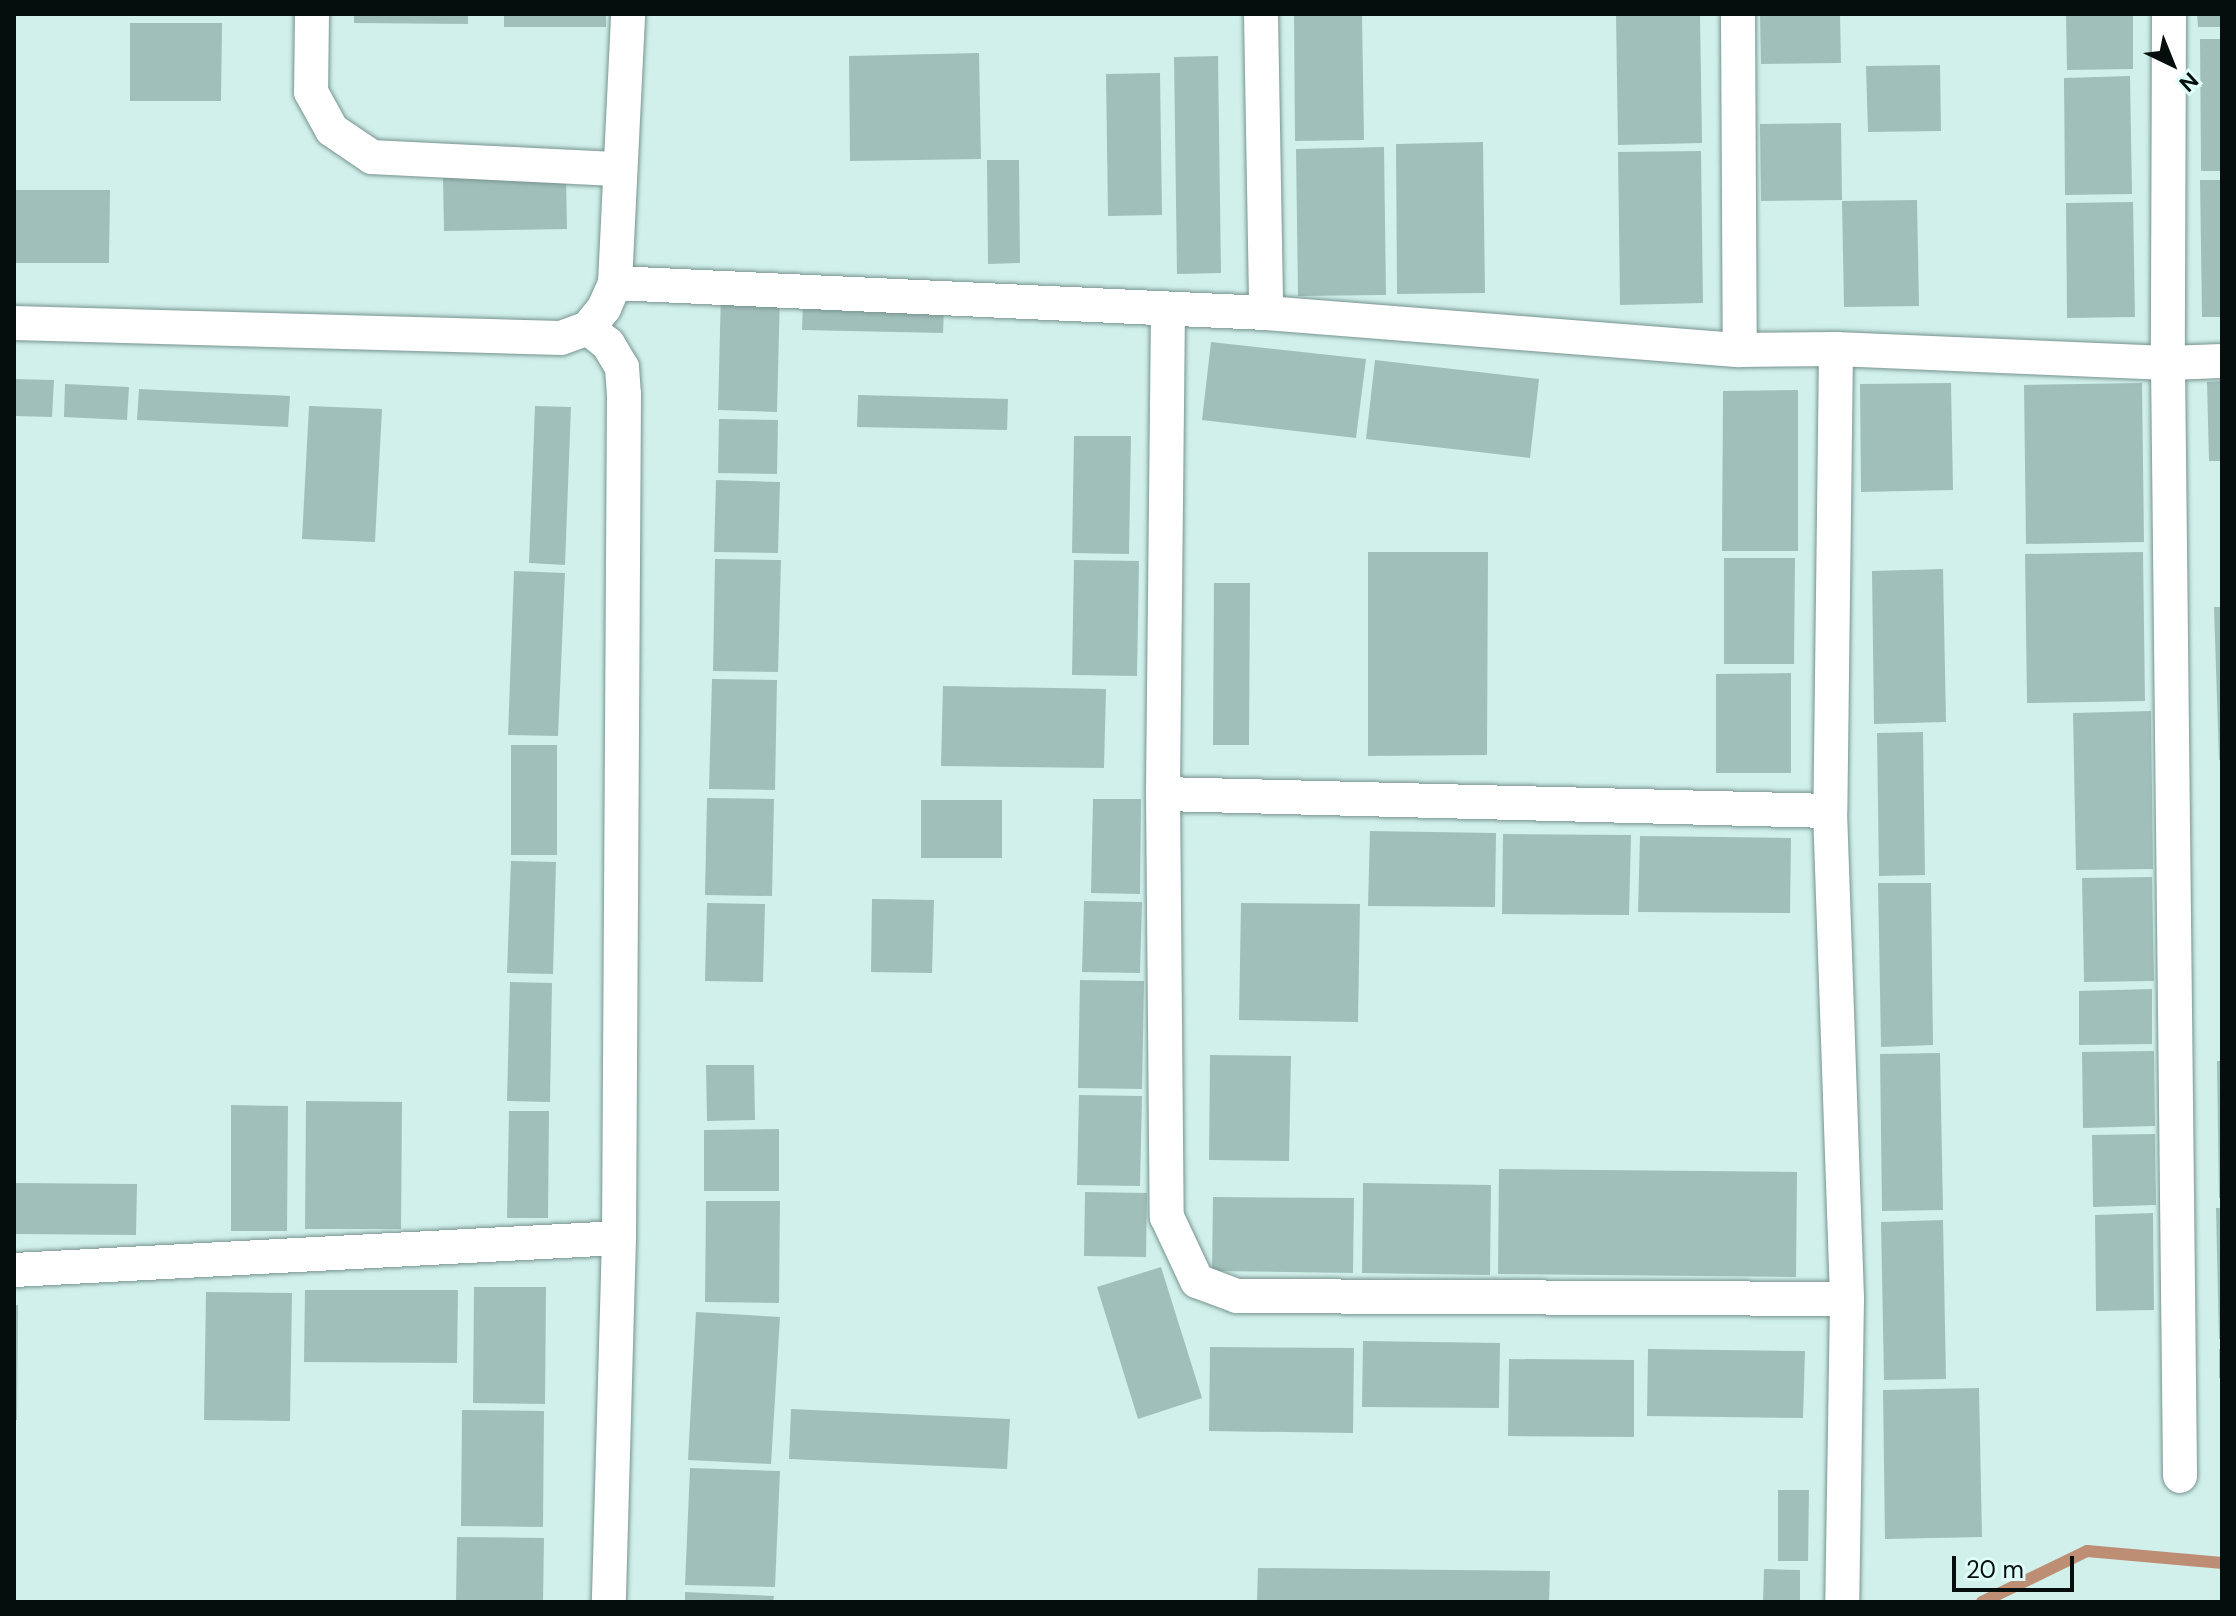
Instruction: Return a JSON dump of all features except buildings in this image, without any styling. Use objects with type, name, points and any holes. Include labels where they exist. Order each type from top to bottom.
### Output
[{"type":"street","points":[[312,14],[311,92],[332,130],[372,157],[619,169]]},
{"type":"street","points":[[14,323],[561,338],[588,328],[604,308],[615,283],[628,14]]},
{"type":"street","points":[[1261,14],[1266,313]]},
{"type":"street","points":[[1738,14],[1740,350]]},
{"type":"street","points":[[2169,14],[2168,363],[2180,1476]]},
{"type":"street","points":[[615,283],[1266,313],[1740,350],[1836,349],[2168,363],[2222,361]]},
{"type":"street","points":[[1168,309],[1163,794],[1167,1217],[1197,1281],[1237,1296],[1847,1299]]},
{"type":"street","points":[[588,328],[608,344],[622,367],[624,394],[619,1238],[609,1602]]},
{"type":"street","points":[[1836,349],[1830,811],[1847,1299],[1842,1602]]},
{"type":"street","points":[[1163,794],[1830,811]]},
{"type":"street","points":[[14,1270],[619,1238]]},
{"type":"waterway","points":[[1982,1602],[2087,1551],[2222,1563]]}]
